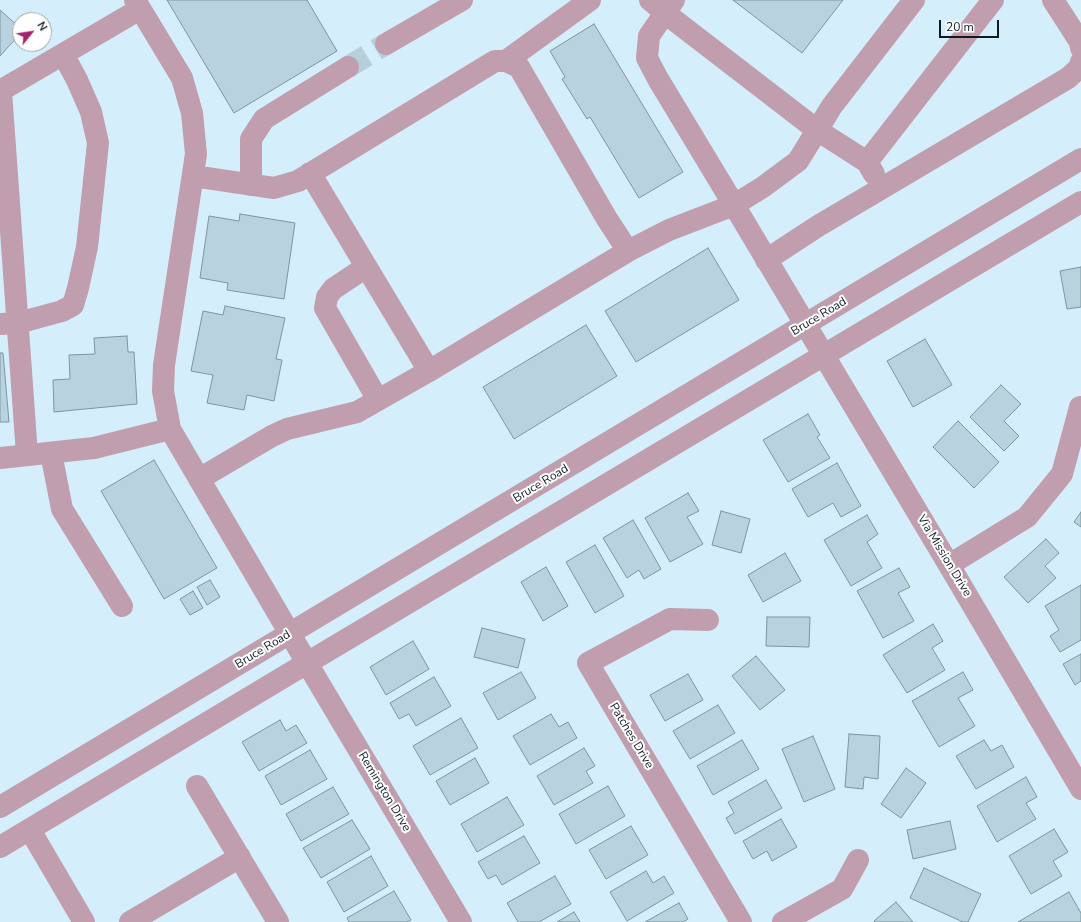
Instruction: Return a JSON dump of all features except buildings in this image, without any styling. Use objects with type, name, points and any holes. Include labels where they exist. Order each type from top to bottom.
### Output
[{"type":"street","points":[[386,44],[462,0]]},
{"type":"street","points":[[506,61],[590,0]]},
{"type":"street","points":[[199,479],[272,436],[287,429],[357,412],[429,371],[628,251],[669,230],[734,205],[763,187],[798,161],[832,106],[914,0]]},
{"type":"street","points":[[868,162],[993,0]]},
{"type":"street","points":[[1053,0],[1080,42],[1081,48]]},
{"type":"street","points":[[0,458],[94,448],[170,429],[164,391],[164,365],[196,154],[192,113],[182,78],[138,4],[63,54],[0,91],[9,323],[27,455]]},
{"type":"street","points":[[663,4],[817,130],[868,162],[882,188]]},
{"type":"street","name":"Via Mission Drive","points":[[663,4],[649,36],[647,58],[658,79],[949,565],[1081,789]]},
{"type":"street","points":[[9,323],[62,311],[73,305],[87,247],[98,143],[91,112],[77,80],[63,54]]},
{"type":"street","points":[[193,176],[274,188],[298,180],[495,61],[506,61],[519,67],[628,251]]},
{"type":"street","points":[[766,260],[818,226],[1068,78],[1080,67],[1081,62]]},
{"type":"street","points":[[251,185],[250,139],[264,120],[348,67]]},
{"type":"street","name":"Bruce Road","points":[[0,807],[291,634],[1081,159]]},
{"type":"street","points":[[310,173],[429,371]]},
{"type":"street","points":[[0,847],[1081,202]]},
{"type":"street","points":[[366,267],[333,289],[327,297],[325,308],[378,400]]},
{"type":"street","points":[[949,565],[1027,517],[1062,474],[1080,407]]},
{"type":"street","name":"Remington Drive","points":[[170,429],[461,922]]},
{"type":"street","points":[[50,453],[62,509],[122,606]]},
{"type":"street","name":"Patches Drive","points":[[708,620],[670,619],[588,664],[741,922]]},
{"type":"street","points":[[197,786],[278,922]]},
{"type":"street","points":[[30,830],[84,922]]},
{"type":"street","points":[[130,922],[240,857]]},
{"type":"street","points":[[782,922],[842,889],[858,860]]},
{"type":"tunnel","points":[[348,67],[386,44]]}]
